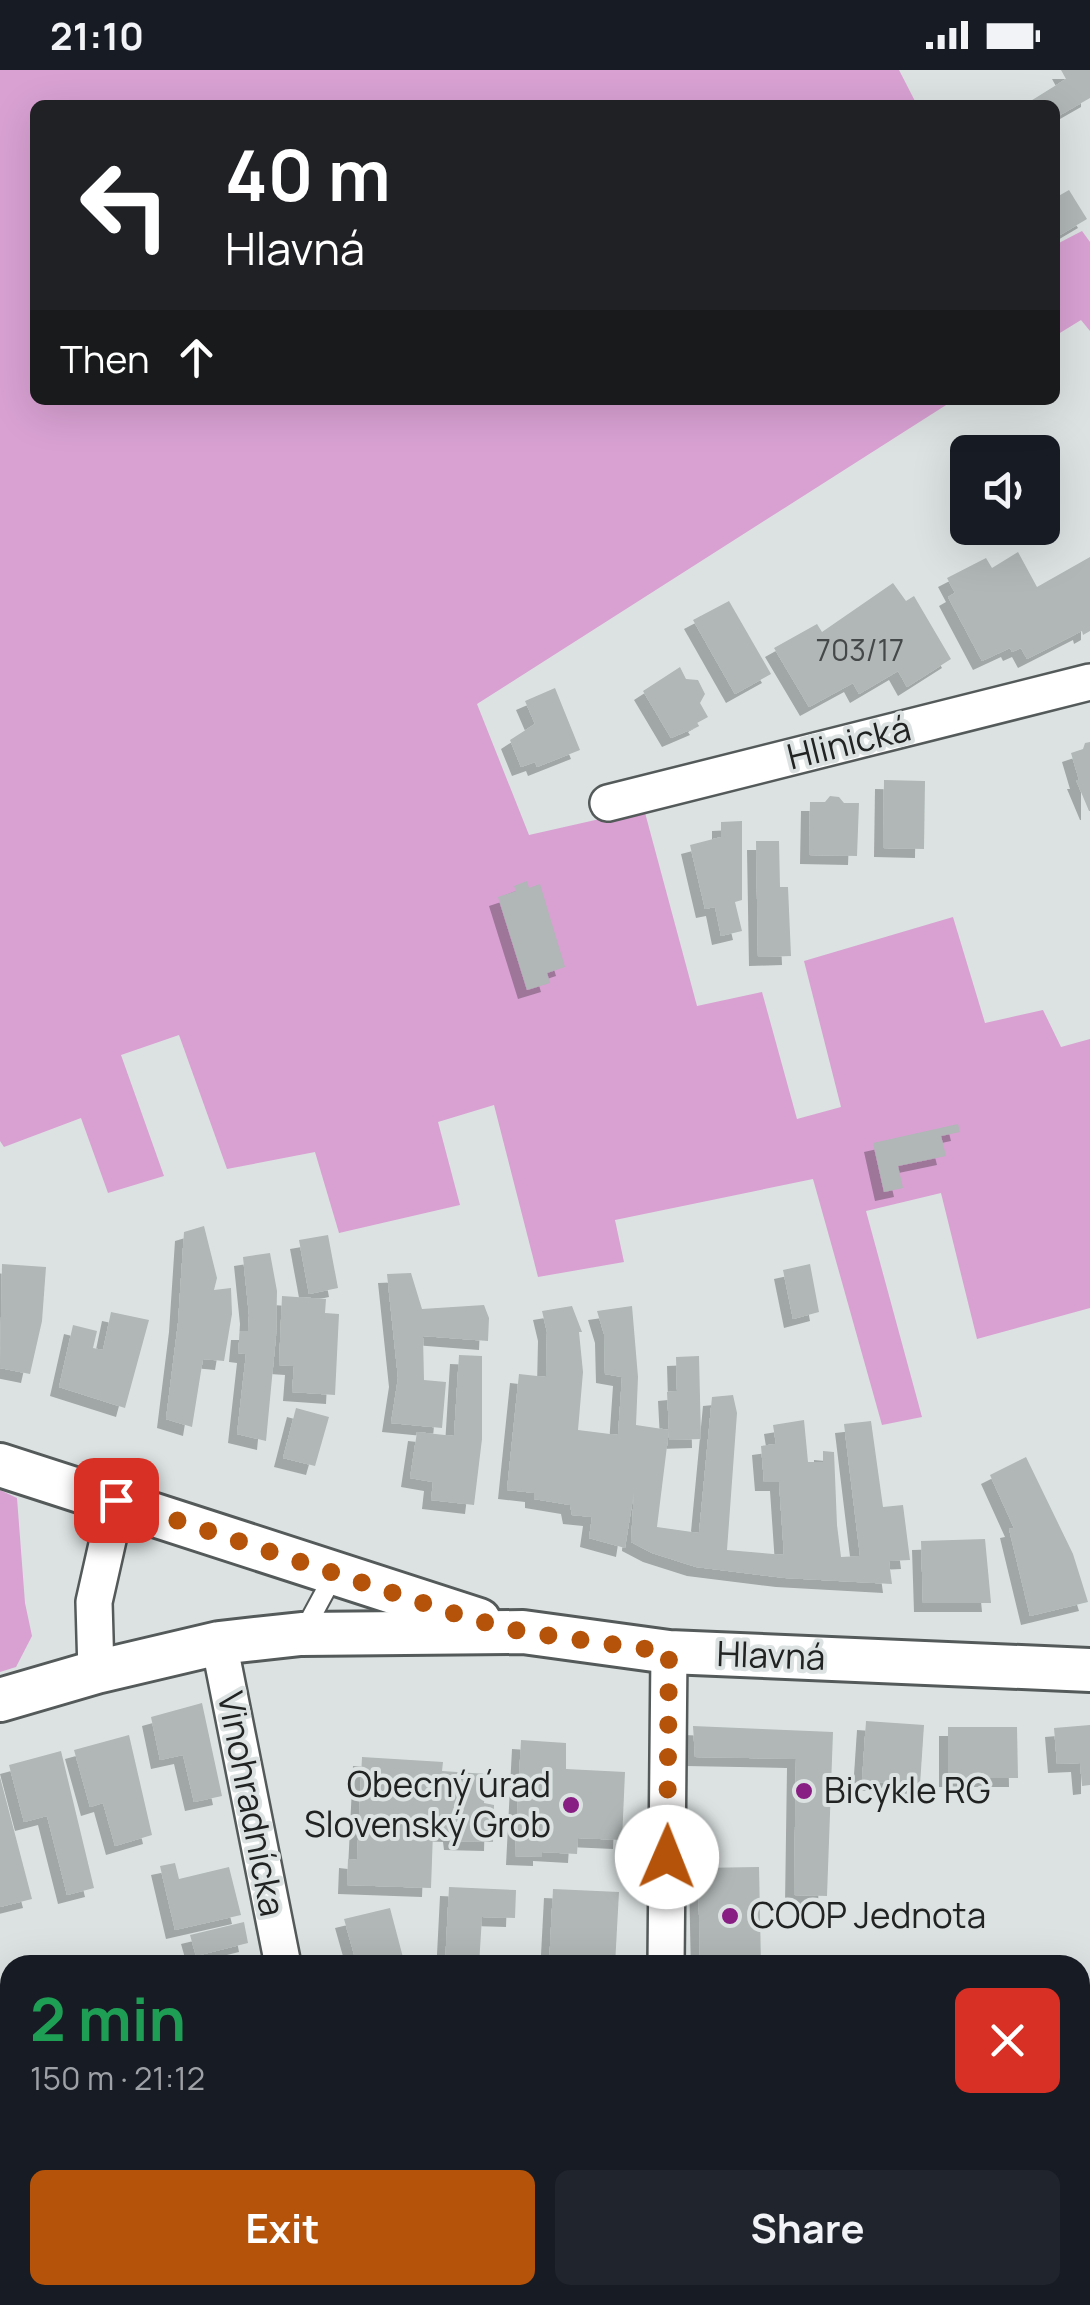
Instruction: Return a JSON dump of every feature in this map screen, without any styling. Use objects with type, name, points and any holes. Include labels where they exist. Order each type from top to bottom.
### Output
[{"type":"street","name":"Hlinická","points":[[608,803],[1090,682]]},
{"type":"street","points":[[0,1465],[468,1618],[523,1632]]},
{"type":"street","points":[[96,1672],[94,1602],[116,1500]]},
{"type":"street","name":"Hlavná","points":[[0,1700],[219,1643],[301,1634],[523,1632],[669,1652],[1090,1670]]},
{"type":"street","name":"Vinohradnícka","points":[[219,1643],[281,1955]]},
{"type":"street","points":[[666,1955],[669,1652]]},
{"type":"lane","points":[[301,1634],[334,1574]]},
{"type":"shaded area","points":[[0,70],[899,70],[914,100],[30,100],[30,405],[946,405],[477,704],[529,835],[644,809],[697,1006],[762,992],[797,1119],[841,1107],[804,961],[953,917],[985,1023],[1043,1010],[1061,1047],[1090,1039],[1090,1308],[977,1339],[941,1193],[866,1211],[922,1417],[882,1425],[813,1179],[615,1220],[624,1262],[538,1277],[494,1105],[438,1122],[460,1205],[339,1233],[315,1152],[227,1169],[179,1035],[121,1055],[164,1176],[108,1193],[81,1118],[4,1147],[0,1141]]},
{"type":"shaded area","points":[[1082,231],[1090,242],[1090,331],[1081,320],[1060,333],[1060,242]]},
{"type":"shaded area","points":[[0,1490],[17,1498],[25,1603],[32,1636],[16,1667],[0,1672]]},
{"type":"building","points":[[1061,70],[1090,70],[1090,98],[1060,115],[1060,100],[1032,100],[1066,79]]},
{"type":"building","points":[[1069,190],[1087,219],[1060,235],[1060,195]]},
{"type":"building","points":[[1018,552],[1037,587],[1090,557],[1090,631],[1083,635],[1082,631],[1027,659],[1021,648],[1012,652],[1010,648],[982,661],[948,597],[955,593],[947,578],[986,558],[992,568]]},
{"type":"building","points":[[893,583],[906,601],[914,596],[951,659],[907,687],[898,671],[859,694],[853,683],[809,707],[774,648],[817,624],[822,632]]},
{"type":"building","points":[[729,601],[771,674],[735,694],[693,620]]},
{"type":"building","points":[[680,667],[686,679],[698,680],[705,694],[700,703],[708,717],[697,723],[699,726],[671,738],[643,691]]},
{"type":"building","points":[[555,688],[580,750],[537,767],[535,762],[521,767],[510,740],[535,724],[525,701]]},
{"type":"building","points":[[1090,742],[1089,811],[1076,780],[1071,753]]},
{"type":"building","points":[[884,780],[925,781],[924,849],[883,848]]},
{"type":"building","points":[[830,796],[839,797],[844,803],[859,803],[857,856],[809,855],[810,802],[825,802]]},
{"type":"building","points":[[742,821],[742,900],[735,902],[742,931],[721,936],[715,907],[705,909],[690,845],[721,837],[721,822]]},
{"type":"building","points":[[756,841],[779,841],[780,887],[788,887],[791,956],[758,957]]},
{"type":"building","points":[[527,881],[529,888],[540,884],[565,967],[547,973],[550,983],[527,990],[498,897],[516,891],[514,886]]},
{"type":"building","points":[[958,1124],[960,1132],[941,1136],[946,1156],[898,1166],[903,1188],[884,1192],[873,1143]]},
{"type":"building","points":[[204,1226],[217,1278],[214,1290],[231,1288],[232,1314],[224,1361],[203,1359],[192,1427],[166,1419],[184,1232]]},
{"type":"building","points":[[328,1235],[338,1288],[309,1294],[299,1240]]},
{"type":"building","points":[[270,1253],[277,1291],[266,1441],[237,1434],[246,1354],[238,1353],[240,1331],[248,1331],[249,1315],[243,1257]]},
{"type":"building","points":[[2,1264],[46,1267],[42,1321],[30,1374],[0,1368]]},
{"type":"building","points":[[810,1264],[819,1312],[793,1319],[783,1270]]},
{"type":"building","points":[[411,1273],[422,1309],[484,1305],[489,1318],[488,1341],[423,1336],[424,1380],[446,1382],[442,1428],[391,1423],[398,1378],[387,1274]]},
{"type":"building","points":[[282,1296],[326,1299],[325,1313],[339,1314],[335,1395],[292,1392],[294,1366],[279,1365]]},
{"type":"building","points":[[572,1306],[582,1332],[578,1430],[618,1435],[622,1377],[605,1374],[604,1334],[597,1311],[632,1306],[638,1377],[636,1425],[669,1430],[657,1527],[699,1533],[712,1397],[733,1395],[737,1413],[727,1550],[784,1555],[779,1482],[764,1482],[761,1446],[776,1444],[773,1425],[804,1420],[808,1462],[823,1462],[823,1451],[834,1452],[841,1557],[860,1556],[844,1424],[871,1421],[883,1507],[903,1505],[910,1560],[889,1561],[892,1584],[785,1578],[696,1567],[631,1542],[634,1492],[625,1548],[589,1538],[592,1517],[572,1515],[570,1505],[534,1499],[534,1493],[507,1490],[519,1374],[546,1377],[547,1332],[542,1311]]},
{"type":"building","points":[[111,1312],[149,1320],[125,1408],[59,1387],[73,1325],[97,1331],[93,1348],[103,1350]]},
{"type":"building","points":[[459,1355],[482,1356],[482,1439],[474,1505],[431,1500],[433,1482],[410,1478],[417,1432],[454,1436]]},
{"type":"building","points":[[699,1356],[701,1439],[669,1440],[667,1392],[677,1391],[676,1357]]},
{"type":"building","points":[[296,1408],[329,1417],[315,1466],[283,1458]]},
{"type":"building","points":[[1026,1457],[1073,1554],[1088,1602],[1030,1616],[1009,1529],[1014,1528],[990,1475]]},
{"type":"building","points":[[985,1539],[991,1603],[923,1603],[921,1541]]},
{"type":"building","points":[[202,1703],[222,1796],[194,1802],[183,1755],[160,1760],[151,1717]]},
{"type":"building","points":[[866,1721],[924,1725],[920,1785],[862,1781]]},
{"type":"building","points":[[1090,1725],[1090,1785],[1082,1786],[1080,1763],[1057,1764],[1054,1728]]},
{"type":"building","points":[[693,1726],[833,1732],[827,1896],[794,1895],[796,1759],[695,1757]]},
{"type":"building","points":[[948,1727],[1017,1727],[1018,1778],[948,1778]]},
{"type":"building","points":[[129,1735],[152,1835],[115,1846],[103,1803],[90,1807],[74,1750]]},
{"type":"building","name":"Obecný úrad Slovenský Grob","points":[[521,1740],[566,1743],[566,1769],[625,1772],[622,1840],[578,1838],[577,1854],[542,1852],[542,1857],[515,1856]]},
{"type":"building","points":[[61,1751],[94,1888],[67,1895],[47,1816],[24,1822],[9,1765]]},
{"type":"building","points":[[362,1757],[443,1762],[442,1771],[487,1774],[484,1803],[494,1805],[493,1842],[453,1841],[452,1833],[433,1832],[431,1888],[347,1885],[348,1859],[357,1860]]},
{"type":"building","points":[[0,1777],[32,1899],[0,1907]]},
{"type":"building","points":[[175,1863],[179,1879],[229,1867],[241,1915],[175,1930],[160,1866]]},
{"type":"building","name":"COOP Jednota","points":[[759,1867],[761,1955],[700,1955],[698,1868]]},
{"type":"building","points":[[449,1887],[516,1890],[515,1918],[482,1917],[480,1955],[446,1955]]},
{"type":"building","points":[[553,1889],[619,1892],[616,1955],[550,1955]]},
{"type":"building","points":[[390,1908],[402,1955],[354,1955],[344,1919]]},
{"type":"building","points":[[244,1922],[248,1943],[196,1955],[190,1935]]},
{"type":"place","name":"Bicykle RG","points":[[804,1791]]},
{"type":"place","name":"Obecný úrad Slovenský Grob","points":[[571,1805]]},
{"type":"place","name":"COOP Jednota","points":[[730,1916]]},
{"type":"route","points":[[116,1500],[468,1618],[523,1632],[669,1652],[667,1857]]}]
